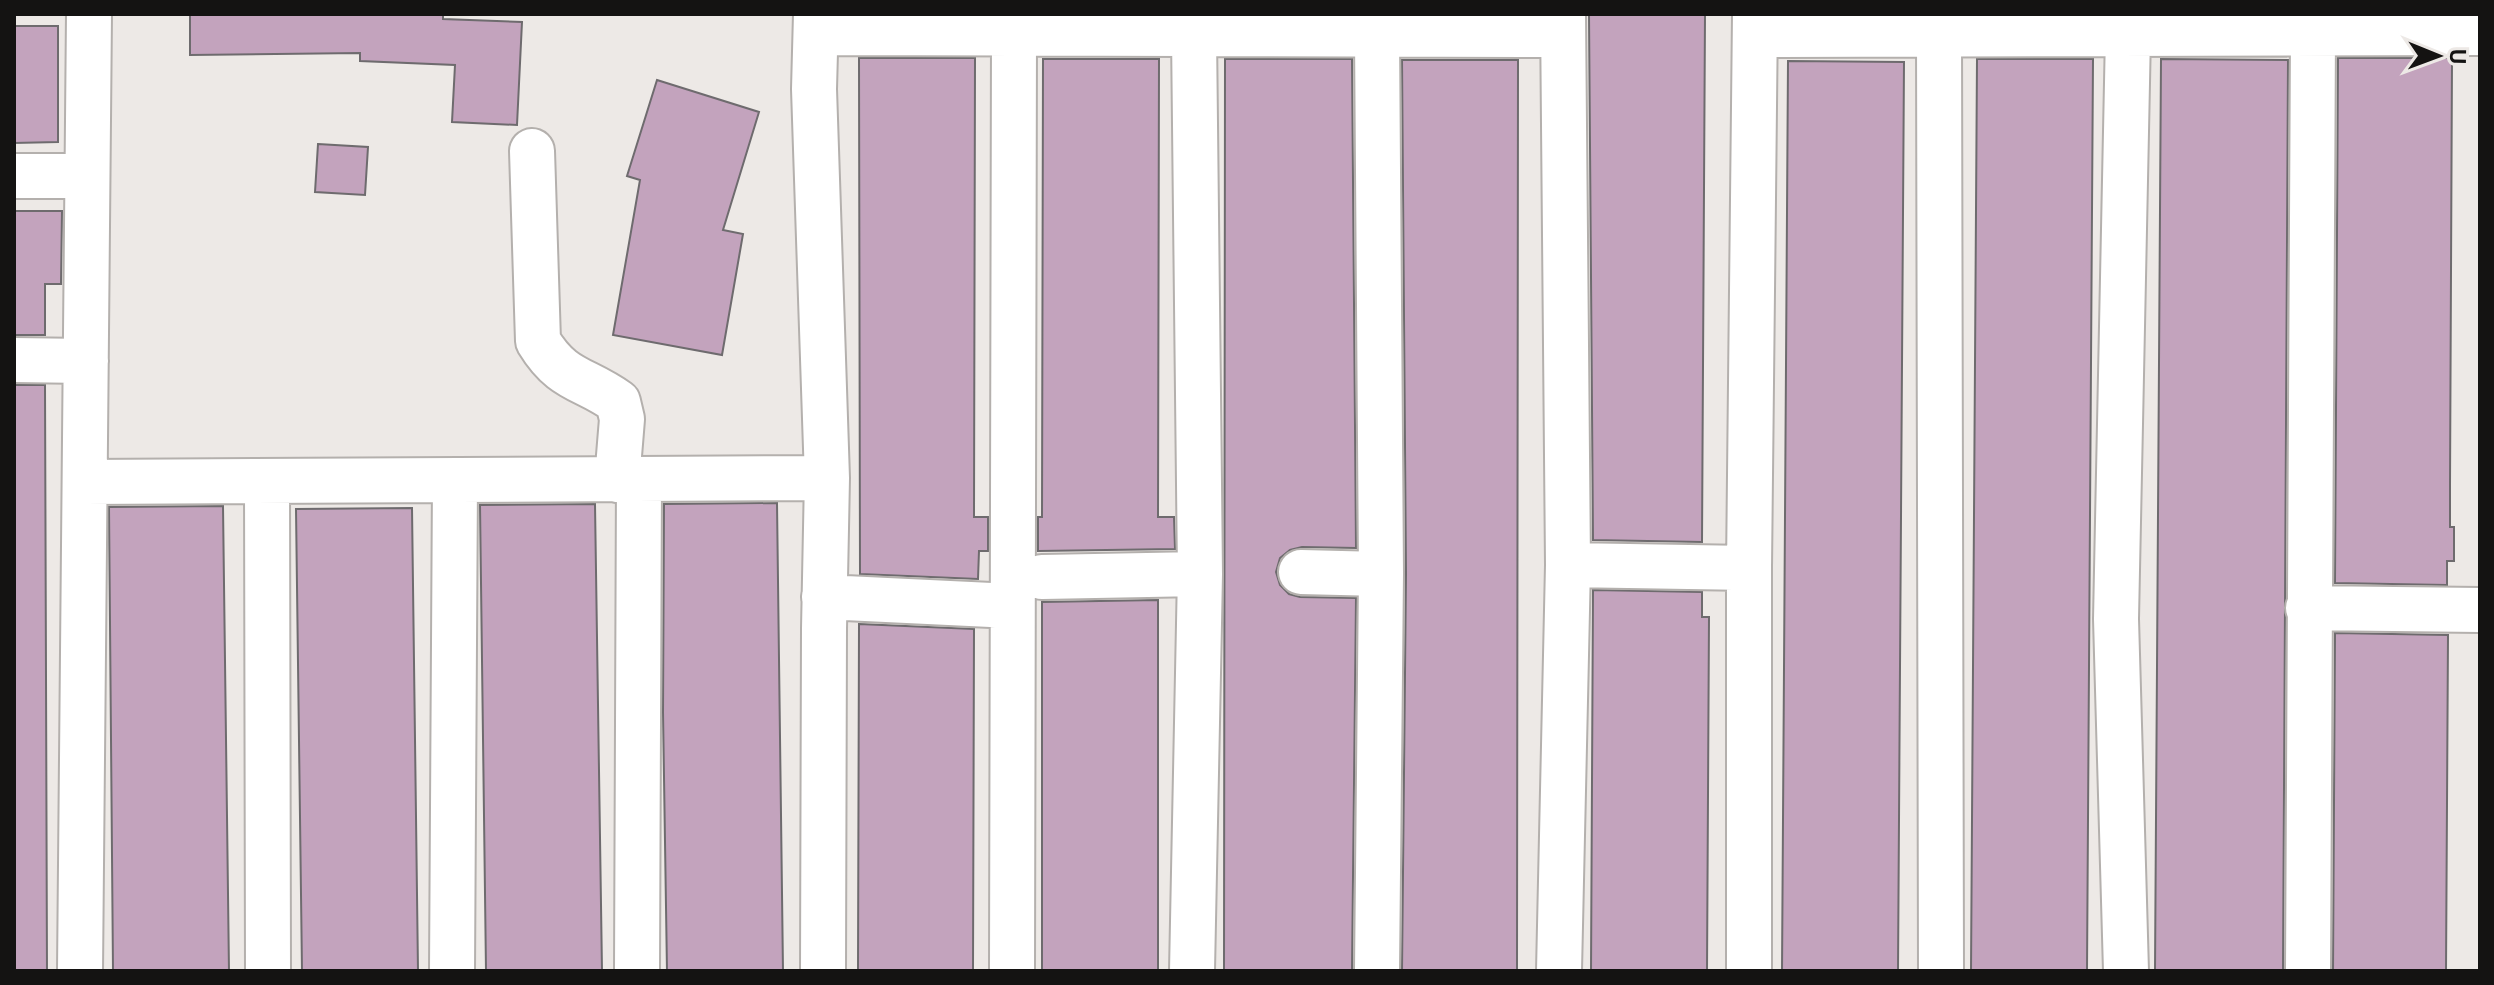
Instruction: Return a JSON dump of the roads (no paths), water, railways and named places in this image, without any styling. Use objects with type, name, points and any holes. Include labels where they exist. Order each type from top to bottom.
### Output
[{"type":"street","points":[[80,971],[89,14]]},
{"type":"street","points":[[823,971],[827,478],[814,89],[816,24],[1014,34],[1377,35],[1563,25],[1568,565],[1559,971]]},
{"type":"street","points":[[1749,971],[1749,568],[1755,25],[1939,34],[2480,33]]},
{"type":"street","points":[[2308,971],[2313,33]]},
{"type":"street","points":[[1012,971],[1027,592],[1014,34]]},
{"type":"street","points":[[1192,971],[1200,574],[1194,34]]},
{"type":"street","points":[[1939,34],[1941,971]]},
{"type":"street","points":[[2126,971],[2116,619],[2128,34]]},
{"type":"street","points":[[1377,35],[1381,574],[1377,971]]},
{"type":"street","points":[[532,151],[538,341],[563,373],[618,402],[622,419],[628,479],[637,971]]},
{"type":"street","points":[[14,176],[87,176]]},
{"type":"street","points":[[14,360],[86,361]]},
{"type":"street","points":[[85,482],[827,478]]},
{"type":"street","points":[[452,971],[455,480]]},
{"type":"street","points":[[267,481],[268,971]]},
{"type":"street","points":[[1568,565],[1749,568]]},
{"type":"street","points":[[1301,572],[1381,574]]},
{"type":"street","points":[[824,597],[1027,592],[1200,574]]},
{"type":"street","points":[[2308,608],[2480,610]]}]
